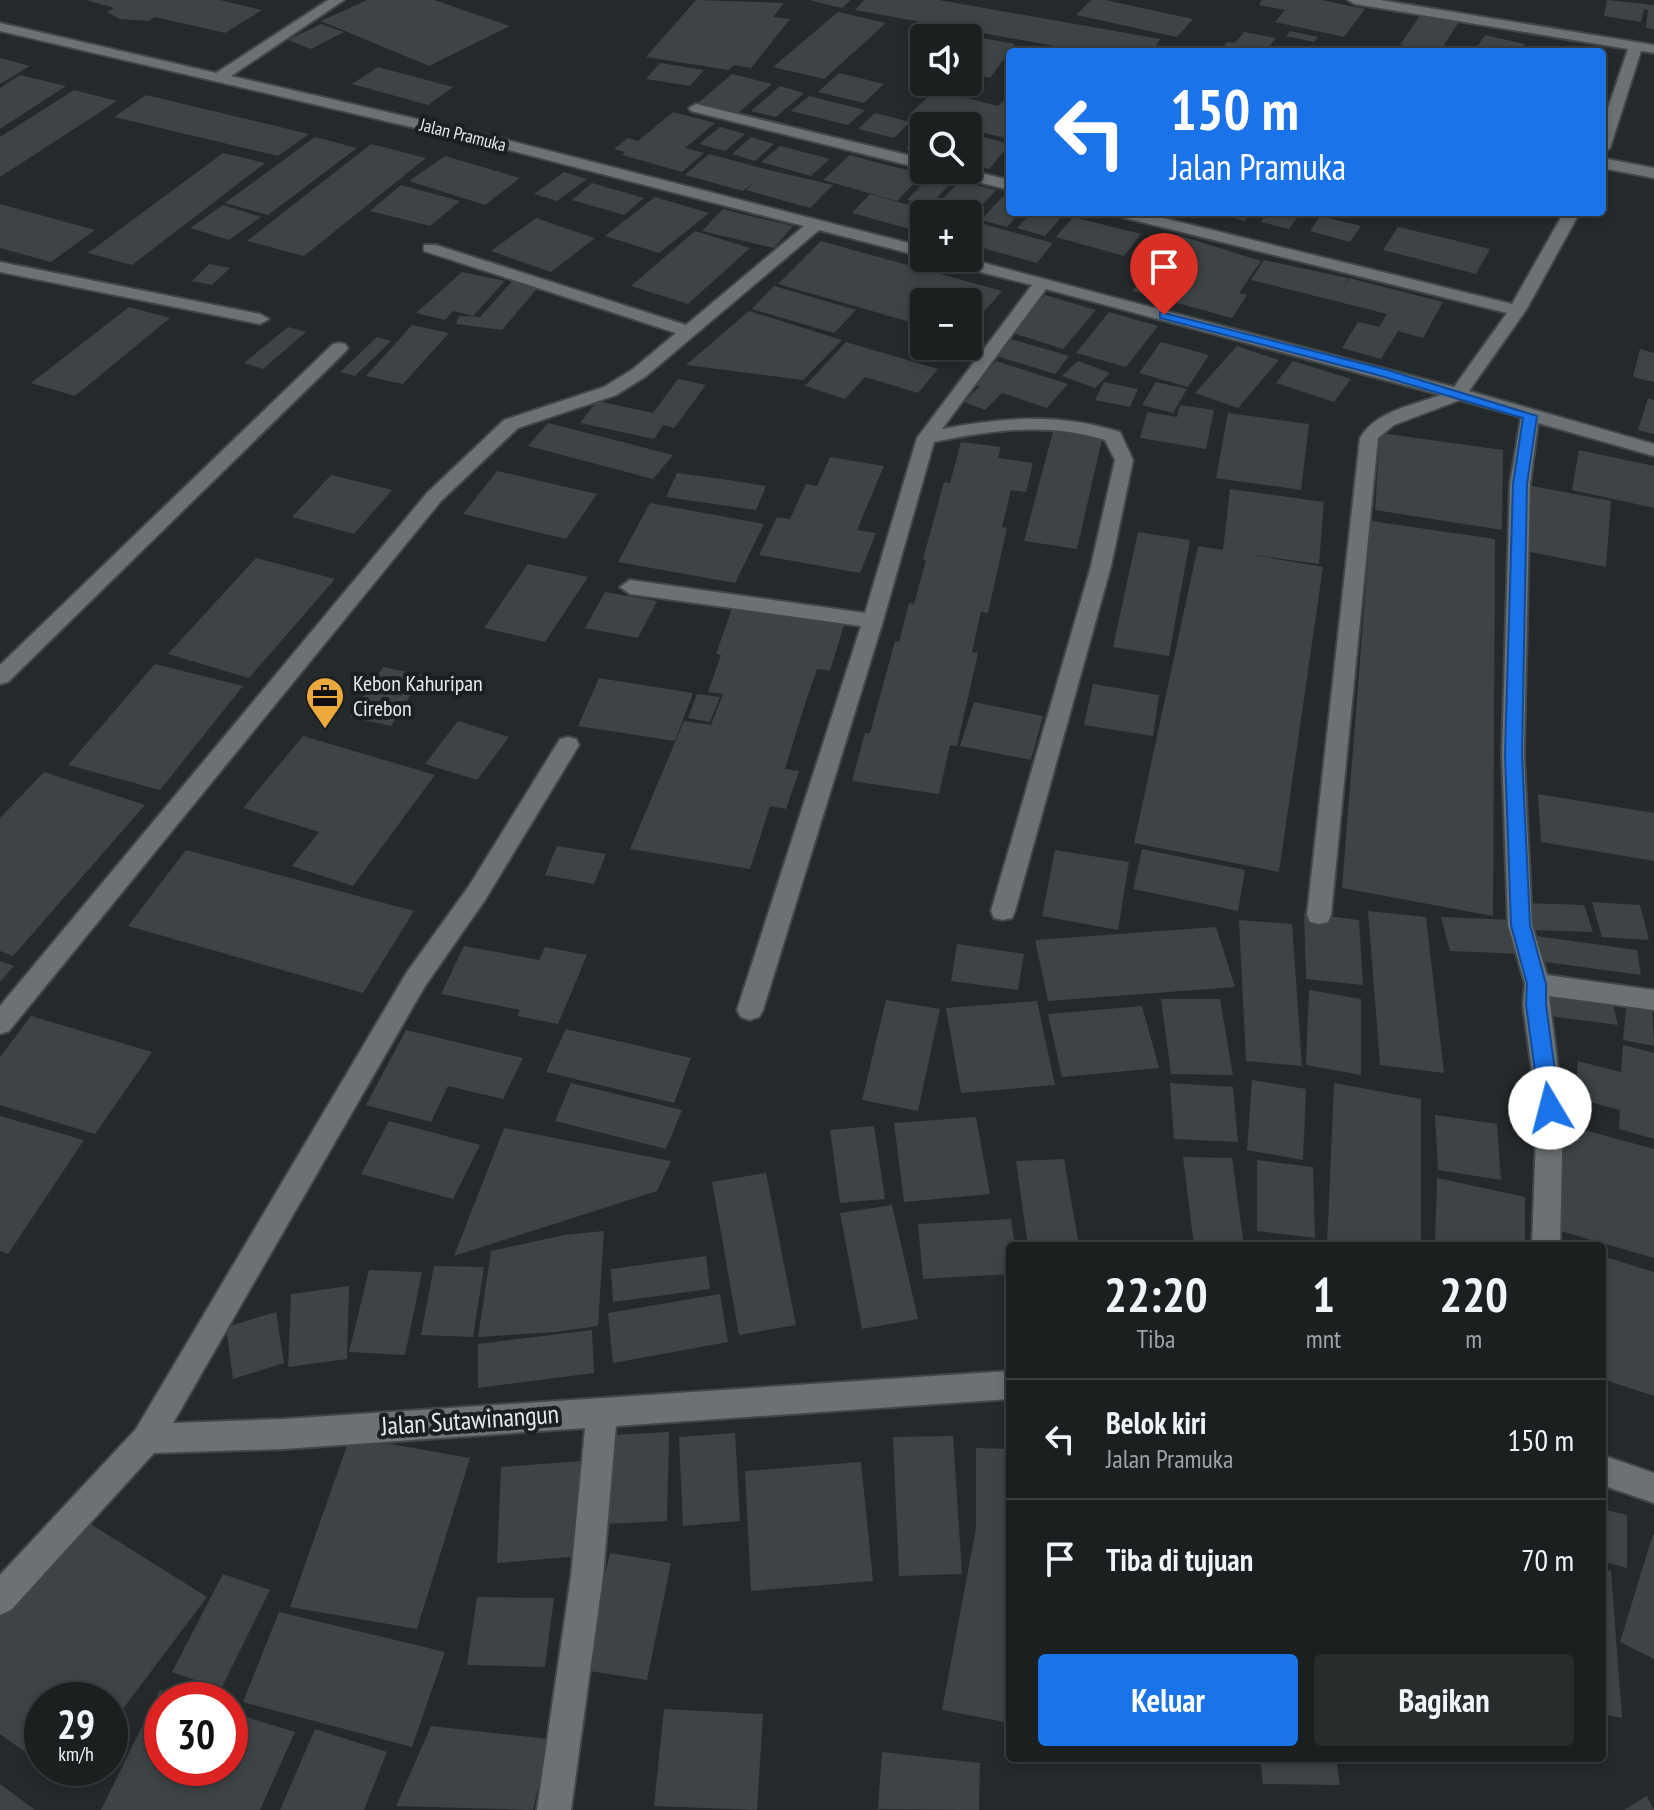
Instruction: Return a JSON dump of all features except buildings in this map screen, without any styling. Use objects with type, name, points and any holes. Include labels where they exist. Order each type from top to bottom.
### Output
[{"type":"street","points":[[220,77],[337,0]]},
{"type":"street","points":[[1355,0],[1654,49]]},
{"type":"street","name":"Jalan Pramuka","points":[[0,27],[220,77],[910,248]]},
{"type":"street","points":[[1606,136],[1636,46]]},
{"type":"street","points":[[696,108],[910,161]]},
{"type":"street","points":[[1606,164],[1654,173]]},
{"type":"street","points":[[982,178],[1006,184]]},
{"type":"street","points":[[1135,216],[1517,310]]},
{"type":"street","points":[[1319,915],[1369,438],[1375,428],[1387,421],[1457,395],[1517,310],[1570,216]]},
{"type":"street","points":[[0,1024],[434,497],[511,424],[610,391],[639,373],[816,224]]},
{"type":"street","points":[[430,248],[687,331]]},
{"type":"street","points":[[0,267],[260,319]]},
{"type":"street","points":[[982,267],[1379,371],[1654,450]]},
{"type":"street","points":[[750,1010],[873,621],[926,438],[1042,283]]},
{"type":"street","points":[[0,677],[339,348]]},
{"type":"street","points":[[1530,416],[1520,484],[1513,754],[1520,925],[1537,984],[1536,1005],[1550,1108],[1546,1242]]},
{"type":"street","points":[[926,438],[989,425],[1036,421],[1080,424],[1113,436],[1124,460],[1101,566],[1003,911]]},
{"type":"street","points":[[630,587],[873,621]]},
{"type":"street","points":[[0,1599],[147,1439],[416,979],[477,893],[568,745]]},
{"type":"street","points":[[1537,984],[1654,1000]]},
{"type":"street","name":"Jalan Sutawinangun","points":[[147,1439],[283,1434],[1006,1385]]},
{"type":"street","points":[[554,1810],[587,1576],[602,1411]]},
{"type":"street","points":[[1606,1471],[1654,1488]]},
{"type":"place","name":"Kebon Kahuripan Cirebon","points":[[325,730]]},
{"type":"route","points":[[1164,315],[1379,371],[1530,416],[1520,484],[1513,754],[1520,925],[1537,984],[1536,1005],[1550,1108]]}]
